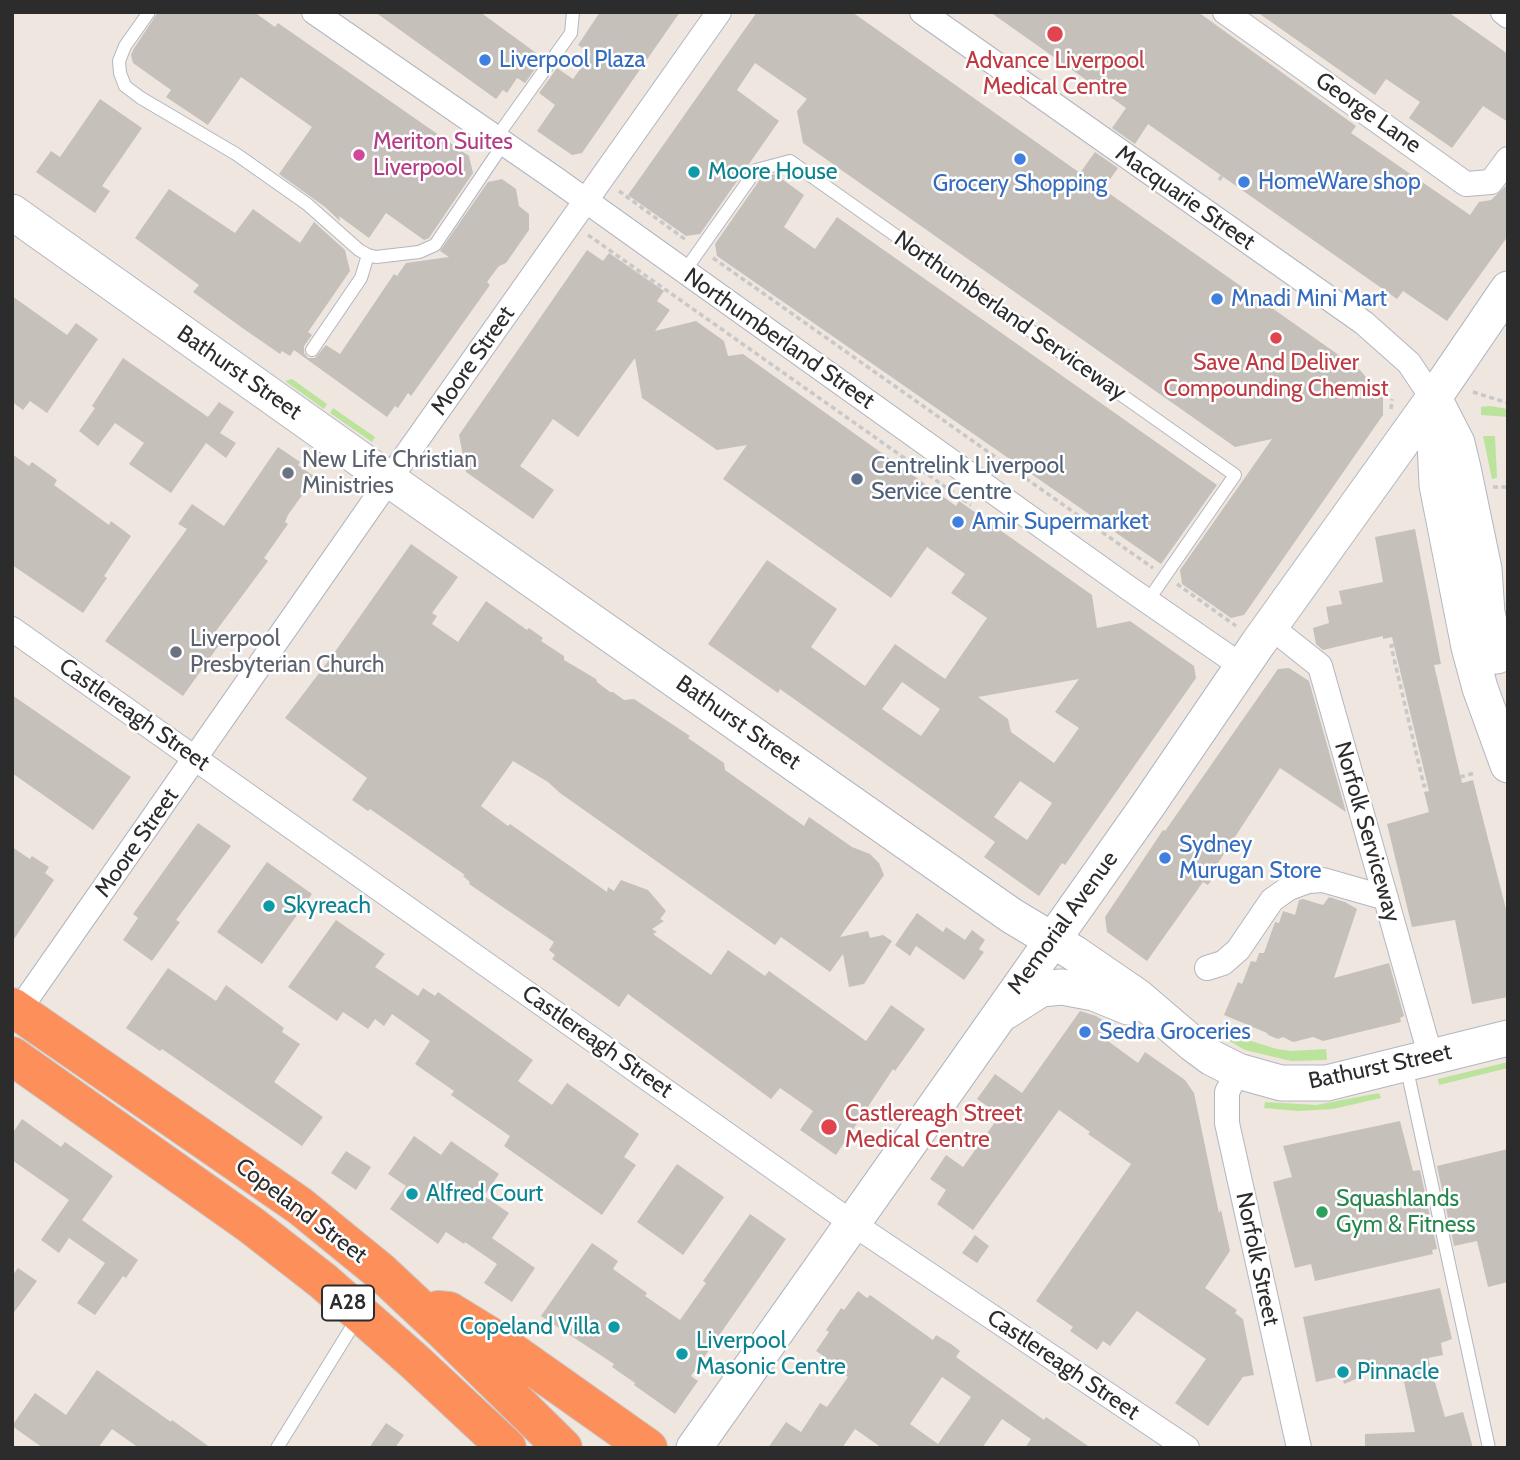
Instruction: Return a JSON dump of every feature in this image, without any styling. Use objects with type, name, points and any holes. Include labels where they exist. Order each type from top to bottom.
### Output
[{"type":"highway","name":"Copeland Street","points":[[14,1013],[300,1206],[381,1272],[563,1448]]},
{"type":"highway","name":"Copeland Street","points":[[12,1056],[251,1225],[323,1281],[507,1448]]},
{"type":"highway","points":[[426,1315],[435,1310],[449,1311],[488,1335],[649,1448]]},
{"type":"street","name":"Northumberland Street","points":[[314,12],[587,201],[1243,667]]},
{"type":"street","name":"Moore Street","points":[[14,1013],[719,12]]},
{"type":"street","name":"Macquarie Street","points":[[922,12],[1364,323],[1409,363],[1433,399]]},
{"type":"street","name":"George Lane","points":[[1225,12],[1466,184],[1492,182],[1508,159]]},
{"type":"street","points":[[1503,12],[1508,16]]},
{"type":"street","name":"Bathurst Street","points":[[12,212],[389,480],[1012,916],[1138,997],[1212,1058],[1238,1071],[1281,1083],[1328,1083],[1508,1038]]},
{"type":"street","name":"Memorial Avenue","points":[[694,1448],[1508,289]]},
{"type":"street","points":[[1433,399],[1437,485],[1469,647],[1480,688],[1504,737]]},
{"type":"street","name":"Norfolk Serviceway","points":[[1271,627],[1320,666],[1386,898],[1419,1062]]},
{"type":"street","name":"Castlereagh Street","points":[[12,629],[852,1223],[1187,1448]]},
{"type":"street","points":[[1207,968],[1223,963],[1238,950],[1272,900],[1289,888],[1308,881],[1323,880],[1386,898]]},
{"type":"street","points":[[993,1021],[1041,989],[1062,987],[1094,993],[1167,1022]]},
{"type":"street","name":"Norfolk Street","points":[[1238,1071],[1227,1093],[1227,1123],[1298,1448]]},
{"type":"lane","points":[[149,12],[125,46],[119,61],[125,86],[141,99],[236,154],[307,204],[359,250],[376,257],[419,252],[435,244],[571,33],[573,12]]},
{"type":"lane","name":"Northumberland Serviceway","points":[[684,272],[756,170],[790,161],[1235,475],[1147,601]]},
{"type":"lane","points":[[312,350],[361,278],[368,255]]},
{"type":"lane","name":"Norfolk Serviceway","points":[[1419,1062],[1489,1448]]},
{"type":"lane","points":[[277,1448],[360,1313]]},
{"type":"path","name":"Northumberland Street","points":[[617,190],[1237,626]]},
{"type":"path","name":"Northumberland Street","points":[[586,234],[974,508]]},
{"type":"path","points":[[1473,392],[1508,403]]},
{"type":"path","points":[[1394,645],[1391,646],[1424,786],[1427,785]]},
{"type":"path","points":[[1460,777],[1475,773]]},
{"type":"green space","points":[[292,379],[327,404],[324,409],[285,381]]},
{"type":"green space","points":[[1481,407],[1508,409],[1508,417],[1481,415]]},
{"type":"green space","points":[[333,408],[375,437],[372,442],[330,413]]},
{"type":"green space","points":[[1483,436],[1495,436],[1497,478],[1492,479]]},
{"type":"green space","points":[[1220,1025],[1248,1040],[1277,1049],[1326,1049],[1327,1060],[1291,1061],[1245,1050],[1214,1032]]},
{"type":"green space","points":[[1508,1062],[1508,1068],[1439,1085],[1438,1079]]},
{"type":"green space","points":[[1379,1093],[1381,1098],[1333,1109],[1298,1111],[1264,1108],[1265,1102],[1316,1105]]},
{"type":"building","points":[[158,12],[254,12],[275,27],[278,23],[469,156],[473,173],[429,238],[424,240],[386,213],[369,238],[339,216],[340,221],[279,174],[312,127],[241,77],[208,125],[166,97],[171,90],[133,63],[133,50]]},
{"type":"building","name":"Liverpool Plaza","points":[[375,12],[480,12],[543,58],[525,83],[517,78],[507,93],[503,90],[496,99]]},
{"type":"building","points":[[600,12],[680,12],[582,153],[572,155],[537,131],[555,105],[539,93],[557,68],[573,79],[591,54],[578,45]]},
{"type":"building","points":[[757,12],[852,12],[1080,173],[1095,152],[1118,168],[1103,189],[1360,370],[1383,397],[1383,415],[1244,615],[1231,618],[1182,584],[1180,570],[1272,439],[1235,447],[803,143],[797,111],[807,99],[755,63],[737,90],[779,121],[700,234],[686,236],[628,195]]},
{"type":"building","points":[[990,12],[1198,12],[1356,126],[1351,133],[1470,215],[1479,202],[1491,200],[1508,184],[1508,236],[1447,321],[1403,291],[1397,299],[1148,124],[1135,144],[1112,128],[1126,108]]},
{"type":"building","points":[[1257,12],[1448,12],[1508,54],[1508,122],[1483,106],[1452,148],[1409,118],[1420,102],[1386,79],[1375,95]]},
{"type":"building","points":[[100,99],[142,128],[102,186],[110,191],[95,213],[36,172],[51,151],[60,157]]},
{"type":"building","points":[[775,174],[804,195],[784,227],[815,249],[837,217],[1217,485],[1161,564],[717,256],[715,244],[761,178]]},
{"type":"building","points":[[502,179],[516,189],[519,206],[529,214],[529,230],[506,263],[499,266],[487,282],[490,285],[411,396],[408,393],[398,408],[395,406],[387,417],[294,350],[290,356],[282,351],[280,354],[241,327],[193,292],[199,285],[135,238],[169,189],[235,233],[253,209],[300,243],[314,222],[345,250],[350,271],[308,332],[312,335],[304,346],[304,353],[308,358],[315,358],[326,345],[340,354],[394,274],[397,276],[406,263],[449,257],[440,251],[488,182]]},
{"type":"building","points":[[587,250],[603,261],[609,253],[664,291],[657,301],[670,310],[655,331],[696,321],[724,341],[728,356],[743,354],[956,506],[959,501],[1092,595],[1097,628],[1130,621],[1194,666],[1196,678],[1065,865],[1062,863],[1039,896],[984,857],[995,842],[780,689],[778,693],[708,644],[767,560],[837,609],[811,647],[865,686],[895,644],[945,679],[987,618],[951,593],[965,574],[927,547],[891,598],[723,479],[747,445],[717,450],[642,398],[635,358],[578,437],[553,419],[520,466],[554,490],[533,519],[466,472],[459,435]],"holes":[[[1079,679],[1055,712],[1079,728],[1054,763],[1011,732],[1008,719],[978,697]],[[902,682],[940,709],[921,736],[882,709]],[[1020,781],[1052,803],[1027,840],[994,817]]]},
{"type":"building","points":[[12,296],[67,335],[76,323],[98,339],[47,413],[30,401],[23,410],[12,402]]},
{"type":"building","points":[[123,358],[208,417],[219,402],[234,412],[220,433],[236,443],[226,458],[206,443],[171,493],[129,464],[144,443],[115,423],[98,446],[79,431]]},
{"type":"building","points":[[278,447],[300,462],[298,465],[315,477],[288,515],[285,522],[288,524],[264,558],[268,561],[210,639],[219,645],[183,696],[105,641],[187,529],[178,524],[192,504],[224,526]]},
{"type":"building","points":[[12,454],[29,466],[32,462],[57,480],[54,485],[109,525],[111,521],[131,536],[83,613],[12,565]]},
{"type":"building","points":[[1415,529],[1441,664],[1434,665],[1462,783],[1473,780],[1508,917],[1508,997],[1472,1004],[1455,920],[1412,927],[1387,824],[1429,812],[1424,792],[1429,791],[1392,637],[1383,639],[1383,636],[1323,650],[1316,644],[1313,628],[1329,623],[1326,607],[1342,604],[1339,591],[1383,582],[1375,537]]},
{"type":"building","points":[[411,544],[458,577],[432,613],[437,616],[432,624],[458,642],[486,601],[543,638],[541,641],[564,656],[564,660],[596,679],[610,692],[624,700],[634,699],[690,736],[688,738],[724,763],[725,770],[804,826],[809,817],[852,847],[870,854],[879,863],[884,875],[840,937],[868,931],[870,938],[883,935],[892,941],[864,984],[849,987],[843,954],[830,972],[781,937],[775,945],[548,782],[513,761],[481,806],[607,892],[608,887],[614,891],[621,880],[648,890],[666,911],[660,919],[664,921],[652,929],[657,932],[653,934],[711,975],[728,950],[765,976],[769,971],[866,1041],[891,1005],[925,1029],[895,1071],[893,1069],[836,1155],[800,1130],[813,1111],[780,1088],[771,1099],[628,994],[619,1007],[552,959],[555,955],[549,950],[554,942],[469,884],[463,876],[465,875],[370,809],[368,811],[352,800],[367,778],[285,718]]},
{"type":"building","points":[[1289,668],[1309,681],[1346,812],[1280,768],[1216,866],[1219,869],[1208,885],[1203,882],[1147,961],[1107,932],[1105,917],[1163,830],[1165,831],[1278,669]]},
{"type":"building","points":[[12,695],[131,777],[93,830],[12,773]]},
{"type":"building","points":[[198,823],[231,846],[176,920],[180,922],[152,961],[123,940],[138,918],[133,914]]},
{"type":"building","points":[[12,847],[49,867],[45,873],[54,880],[12,942]]},
{"type":"building","name":"Skyreach","points":[[267,862],[312,894],[262,964],[217,932]]},
{"type":"building","points":[[1329,897],[1357,909],[1334,978],[1389,963],[1404,1016],[1400,1018],[1401,1022],[1323,1041],[1313,1037],[1293,1042],[1283,1037],[1278,1039],[1224,1015],[1238,982],[1242,984],[1251,961],[1256,962],[1259,953],[1264,953],[1275,922],[1279,923],[1283,911],[1295,915],[1299,900],[1323,905]]},
{"type":"building","points":[[917,913],[943,932],[946,927],[965,940],[972,930],[985,940],[979,949],[984,952],[964,980],[916,946],[910,956],[895,945]]},
{"type":"building","points":[[336,920],[385,954],[375,967],[418,996],[423,988],[435,996],[438,992],[533,1060],[518,1081],[552,1105],[567,1083],[639,1134],[624,1157],[636,1165],[602,1215],[504,1146],[510,1136],[451,1095],[454,1091],[415,1064],[430,1041],[392,1014],[384,1026],[375,1019],[368,1029],[343,1012],[337,1021],[288,987]]},
{"type":"building","points":[[168,968],[216,1001],[226,985],[284,1028],[282,1032],[300,1044],[274,1082],[323,1117],[302,1146],[162,1049],[160,1051],[126,1028]]},
{"type":"building","points":[[1080,1011],[1104,1021],[1106,1029],[1101,1036],[1138,1063],[1145,1052],[1185,1080],[1194,1093],[1219,1213],[1221,1210],[1230,1251],[1205,1288],[1237,1310],[1235,1313],[1243,1319],[1254,1375],[1243,1377],[1208,1426],[1175,1403],[1206,1359],[1137,1311],[1110,1346],[1103,1341],[1097,1350],[1070,1331],[1073,1327],[1036,1301],[1131,1164],[1059,1110],[973,1230],[937,1204],[946,1190],[930,1179],[946,1155],[963,1167],[1000,1115],[977,1099],[995,1074],[1022,1093]]},
{"type":"building","points":[[22,1119],[61,1147],[65,1142],[113,1176],[82,1220],[138,1260],[95,1315],[77,1303],[105,1263],[69,1238],[59,1253],[41,1240],[69,1200],[12,1160],[12,1134]]},
{"type":"building","points":[[1400,1121],[1413,1171],[1420,1170],[1437,1249],[1432,1250],[1433,1254],[1315,1281],[1311,1264],[1295,1268],[1273,1182],[1292,1177],[1283,1146]]},
{"type":"building","name":"Alfred Court","points":[[414,1136],[441,1155],[451,1141],[499,1174],[484,1196],[509,1213],[492,1238],[535,1268],[512,1302],[484,1283],[497,1264],[446,1232],[438,1244],[390,1209],[406,1186],[388,1174]]},
{"type":"building","points":[[1508,1149],[1508,1282],[1488,1287],[1477,1241],[1454,1246],[1437,1166]]},
{"type":"building","points":[[346,1151],[371,1167],[356,1190],[331,1173]]},
{"type":"building","points":[[677,1164],[724,1197],[683,1255],[637,1222]]},
{"type":"building","points":[[750,1214],[786,1239],[691,1376],[698,1381],[675,1414],[612,1367],[614,1364],[541,1316],[592,1243],[618,1261],[613,1269],[647,1293],[645,1296],[680,1320],[706,1283],[703,1281]]},
{"type":"building","points":[[975,1235],[989,1246],[977,1263],[962,1253]]},
{"type":"building","points":[[18,1268],[37,1281],[12,1315],[12,1276]]},
{"type":"building","name":"Pinnacle","points":[[1440,1288],[1452,1339],[1441,1343],[1443,1355],[1428,1358],[1445,1417],[1463,1412],[1473,1448],[1365,1448],[1365,1434],[1415,1432],[1400,1364],[1382,1368],[1344,1384],[1342,1376],[1316,1382],[1303,1317]]},
{"type":"building","points":[[858,1291],[867,1298],[870,1295],[933,1340],[936,1335],[951,1344],[960,1351],[956,1357],[1044,1420],[1046,1417],[1091,1448],[1025,1448],[1031,1439],[1002,1419],[982,1448],[882,1448],[855,1429],[842,1448],[768,1448],[786,1422],[801,1432],[820,1403],[827,1407],[848,1377],[824,1361],[825,1357],[816,1351],[841,1308],[844,1310]],"holes":[[[942,1377],[971,1397],[938,1444],[910,1424]]]},
{"type":"building","points":[[97,1370],[211,1448],[139,1448],[112,1429],[98,1448],[43,1448],[12,1426],[35,1393],[66,1415]]},
{"type":"building","points":[[386,1423],[404,1435],[395,1448],[369,1448]]},
{"type":"place","name":"Advance Liverpool Medical Centre","points":[[1055,34]]},
{"type":"place","name":"Liverpool Plaza","points":[[485,60]]},
{"type":"place","name":"Meriton Suites Liverpool","points":[[359,155]]},
{"type":"place","name":"Grocery Shopping","points":[[1020,159]]},
{"type":"place","name":"Moore House","points":[[694,172]]},
{"type":"place","name":"HomeWare shop","points":[[1244,182]]},
{"type":"place","name":"Mnadi Mini Mart","points":[[1217,299]]},
{"type":"place","name":"Save And Deliver Compounding Chemist","points":[[1276,338]]},
{"type":"place","name":"New Life Christian Ministries","points":[[288,473]]},
{"type":"place","name":"Centrelink Liverpool Service Centre","points":[[857,479]]},
{"type":"place","name":"Amir Supermarket","points":[[958,522]]},
{"type":"place","name":"Liverpool Presbyterian Church","points":[[176,652]]},
{"type":"place","name":"Sydney Murugan Store","points":[[1165,858]]},
{"type":"place","name":"Skyreach","points":[[269,906]]},
{"type":"place","name":"Sedra Groceries","points":[[1085,1032]]},
{"type":"place","name":"Castlereagh Street Medical Centre","points":[[829,1127]]},
{"type":"place","name":"Alfred Court","points":[[412,1194]]},
{"type":"place","name":"Squashlands Gym & Fitness","points":[[1322,1212]]},
{"type":"place","name":"Copeland Villa","points":[[614,1327]]},
{"type":"place","name":"Liverpool Masonic Centre","points":[[682,1354]]},
{"type":"place","name":"Pinnacle","points":[[1343,1372]]}]
